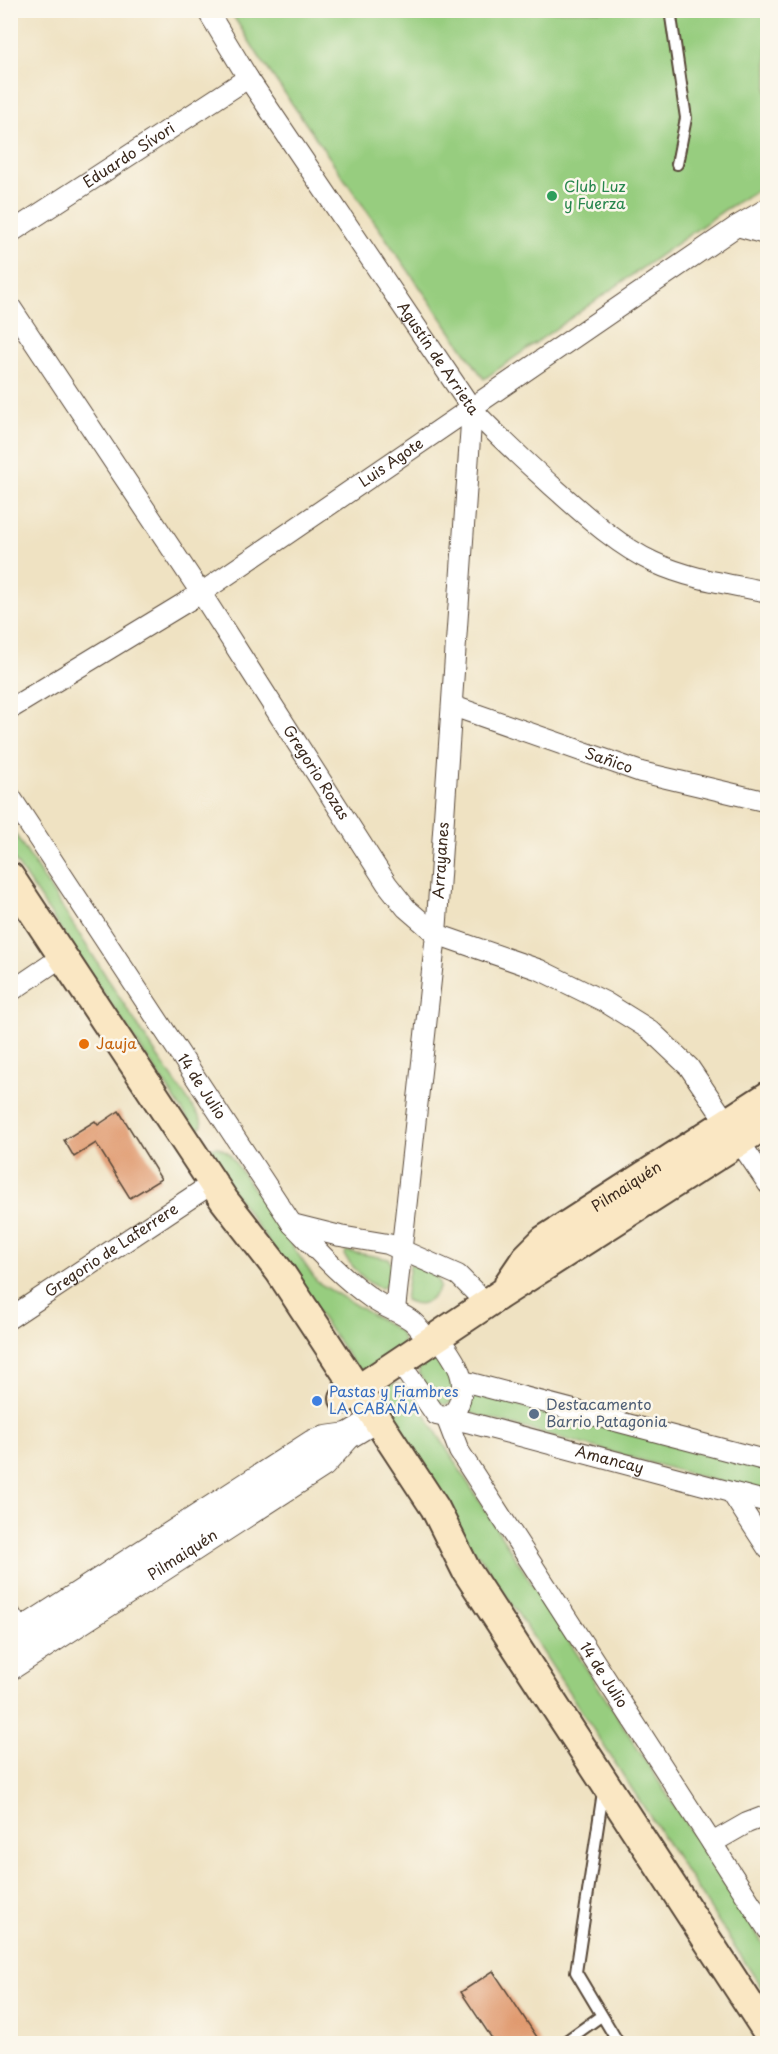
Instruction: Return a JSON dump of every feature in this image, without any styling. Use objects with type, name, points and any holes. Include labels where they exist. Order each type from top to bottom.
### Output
[{"type":"main road","points":[[10,877],[218,1191],[260,1270],[350,1394],[362,1427],[427,1529],[466,1570],[768,2033]]},
{"type":"main road","name":"Pilmaiquén","points":[[350,1394],[494,1299],[526,1258],[544,1240],[733,1131],[768,1096]]},
{"type":"main road","name":"Pilmaiquén","points":[[733,1131],[768,1123]]},
{"type":"street","name":"Agustín de Arrieta","points":[[207,10],[248,78],[472,409],[493,432],[580,511],[619,542],[652,562],[689,576],[768,592]]},
{"type":"street","name":"Eduardo Sívori","points":[[10,232],[248,78]]},
{"type":"street","name":"Luis Agote","points":[[10,709],[201,593],[737,226],[768,208]]},
{"type":"street","points":[[737,226],[768,235]]},
{"type":"street","name":"Gregorio Rozas","points":[[10,306],[201,593],[387,884],[406,908],[436,934],[540,970],[605,1002],[650,1030],[689,1067],[768,1184]]},
{"type":"street","name":"Arrayanes","points":[[395,1310],[436,934],[472,409]]},
{"type":"street","name":"Sañico","points":[[453,706],[641,772],[768,802]]},
{"type":"street","name":"14 de Julio","points":[[10,796],[292,1224],[332,1266],[372,1298],[420,1327],[460,1370],[463,1381]]},
{"type":"street","points":[[10,992],[63,956]]},
{"type":"street","name":"Gregorio de Laferrere","points":[[10,1318],[218,1191]]},
{"type":"street","points":[[292,1224],[340,1236],[388,1244],[458,1275],[494,1299]]},
{"type":"street","points":[[399,1362],[436,1415],[449,1416],[458,1406],[463,1381],[768,1461]]},
{"type":"street","name":"14 de Julio","points":[[449,1416],[459,1451],[768,1930]]},
{"type":"street","name":"Amancay","points":[[449,1416],[768,1502]]},
{"type":"street","name":"Pilmaiquén","points":[[10,1667],[19,1634],[313,1443],[362,1427]]},
{"type":"street","points":[[731,1492],[768,1549]]},
{"type":"street","points":[[712,1843],[747,1823],[768,1815]]},
{"type":"lane","points":[[670,10],[686,118],[677,164]]},
{"type":"lane","points":[[605,1783],[576,1972],[619,2043]]},
{"type":"lane","points":[[562,2043],[601,2016]]},
{"type":"green space","name":"Club Luz y Fuerza","points":[[230,11],[767,11],[767,184],[726,209],[484,379],[258,55]]},
{"type":"green space","points":[[10,826],[154,1051],[201,1119],[202,1125],[198,1129],[194,1128],[11,855]]},
{"type":"green space","points":[[218,1147],[228,1152],[317,1282],[399,1331],[403,1339],[401,1348],[367,1369],[358,1370],[209,1157],[211,1148]]},
{"type":"green space","points":[[346,1251],[389,1259],[392,1267],[387,1284],[382,1288],[366,1280],[344,1255]]},
{"type":"green space","points":[[410,1264],[435,1271],[440,1287],[433,1297],[421,1304],[405,1300]]},
{"type":"green space","points":[[436,1354],[442,1357],[455,1379],[451,1402],[446,1405],[436,1402],[419,1374],[419,1361]]},
{"type":"green space","points":[[387,1383],[401,1385],[413,1395],[767,1950],[767,1996],[484,1562],[441,1511],[370,1401]]},
{"type":"green space","points":[[472,1393],[767,1470],[767,1495],[470,1413],[467,1403]]},
{"type":"building","points":[[119,1111],[161,1179],[130,1198],[96,1143],[74,1157],[64,1140],[95,1121],[98,1125]]},
{"type":"building","points":[[493,1971],[541,2043],[495,2043],[461,1992]]},
{"type":"place","name":"Club Luz y Fuerza","points":[[552,196]]},
{"type":"place","name":"Jauja","points":[[84,1044]]},
{"type":"place","name":"Pastas y Fiambres LA CABAÑA","points":[[317,1401]]},
{"type":"place","name":"Destacamento Barrio Patagonia","points":[[534,1414]]}]
